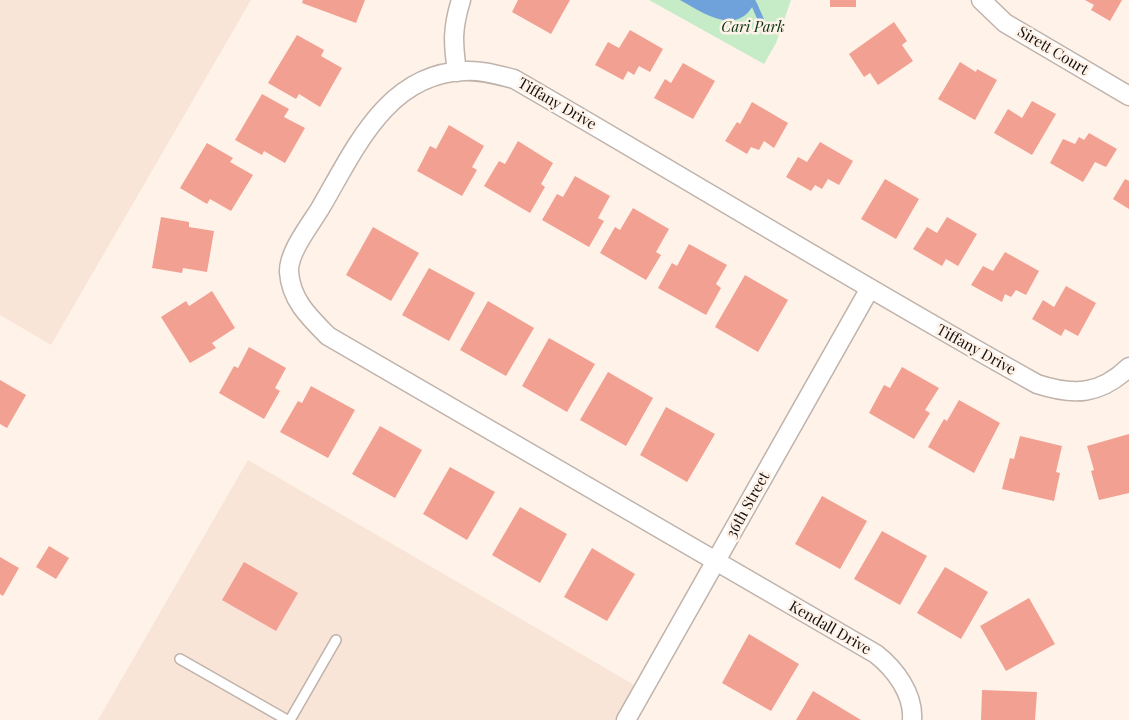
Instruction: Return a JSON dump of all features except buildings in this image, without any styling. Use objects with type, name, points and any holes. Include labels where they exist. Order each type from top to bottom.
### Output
[{"type":"street","points":[[458,72],[453,39],[461,0]]},
{"type":"street","name":"Sirett Court","points":[[981,0],[1005,23],[1129,96]]},
{"type":"street","name":"Tiffany Drive","points":[[717,562],[328,336],[309,317],[294,295],[289,269],[296,246],[369,127],[390,102],[413,86],[434,75],[458,72],[488,73],[514,79],[683,177],[869,290],[1037,384],[1058,391],[1080,392],[1099,388],[1119,377],[1129,367]]},
{"type":"street","name":"36th Street","points":[[626,720],[869,290]]},
{"type":"street","name":"Kendall Drive","points":[[717,562],[876,654],[898,675],[910,701],[912,720]]},
{"type":"lane","points":[[180,659],[288,720],[336,640]]},
{"type":"shaded area","points":[[0,0],[251,0],[51,345],[0,315]]},
{"type":"shaded area","points":[[248,460],[643,690],[626,720],[98,720]]},
{"type":"green space","name":"Cari Park","points":[[649,0],[791,0],[776,43],[764,64]]},
{"type":"water","points":[[680,0],[756,0],[749,11],[740,18],[721,20]]},
{"type":"waterway","points":[[754,4],[761,20]]}]
